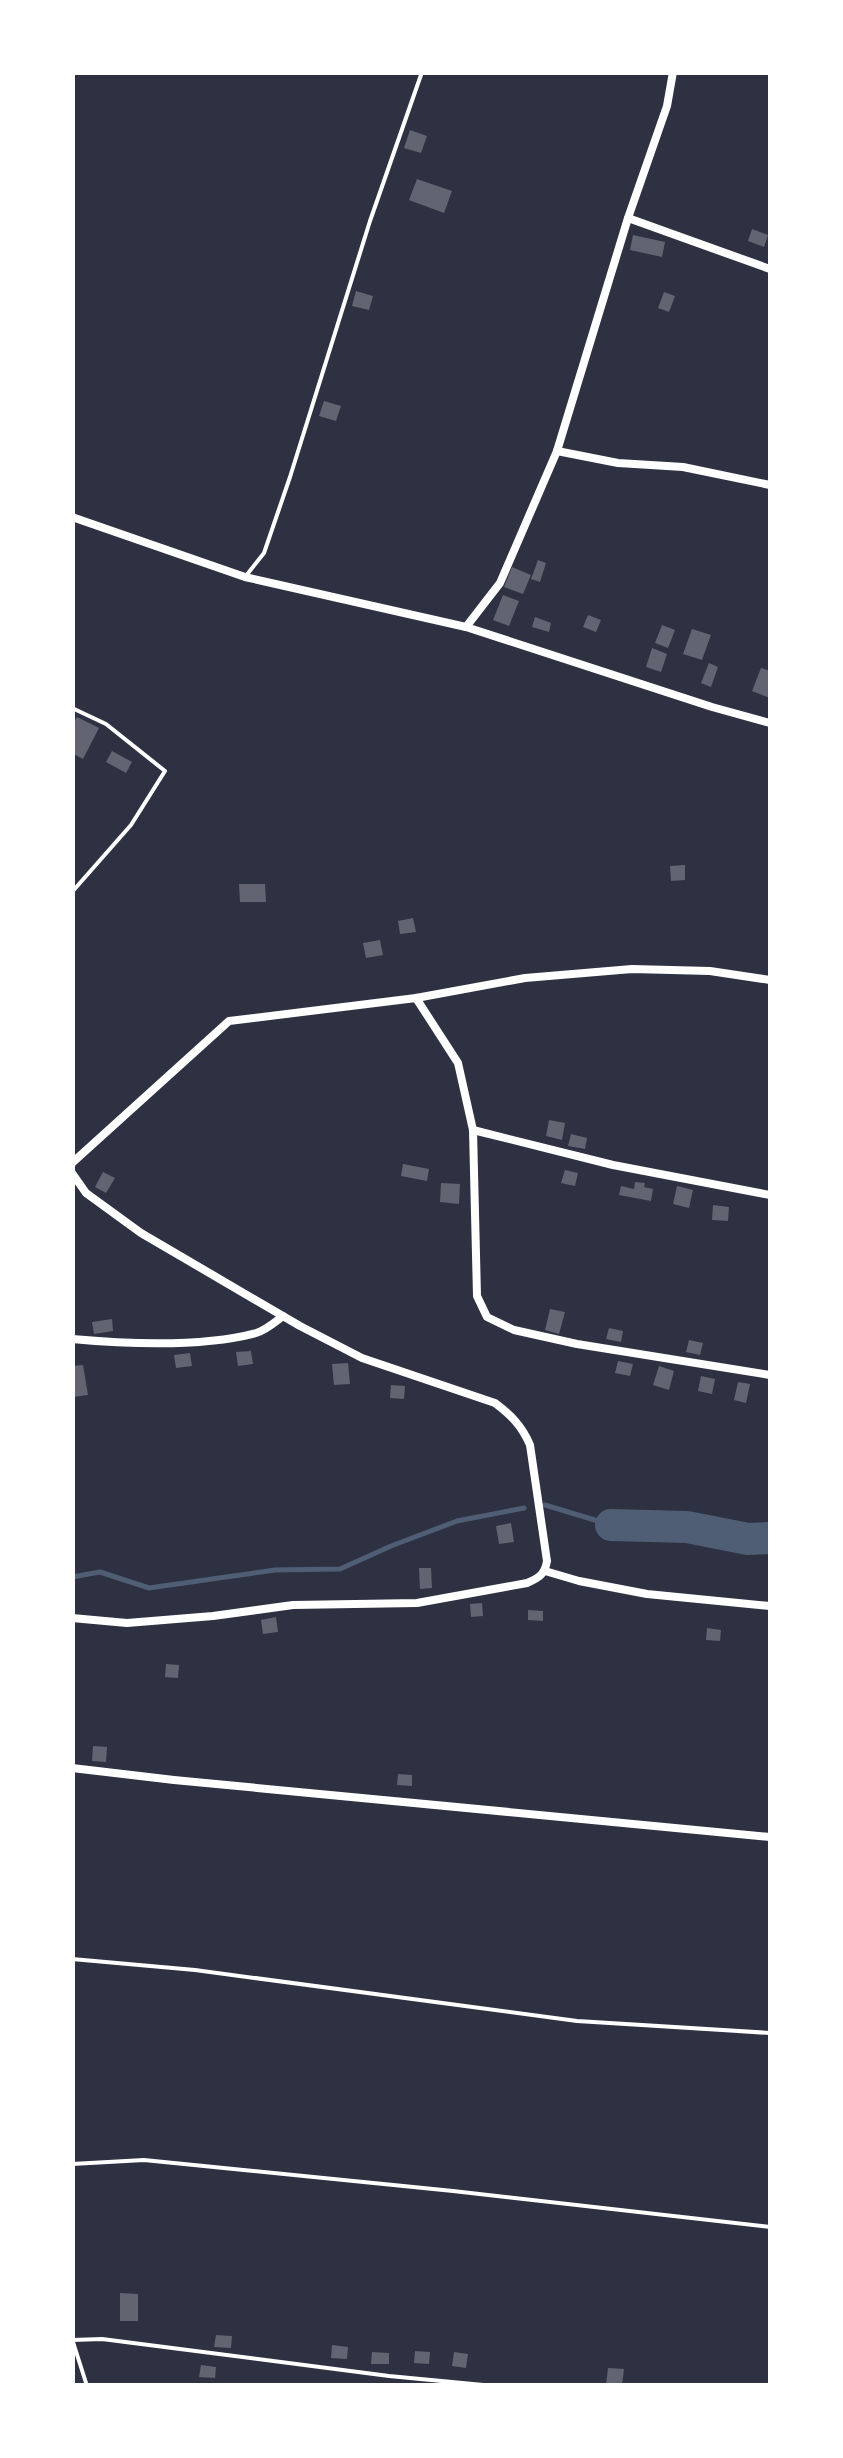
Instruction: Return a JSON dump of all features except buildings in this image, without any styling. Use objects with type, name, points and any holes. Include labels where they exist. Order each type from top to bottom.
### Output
[{"type":"street","points":[[466,627],[500,583],[556,450],[666,106],[672,72]]},
{"type":"street","points":[[628,218],[770,270]]},
{"type":"street","points":[[556,450],[618,463],[683,467],[770,485]]},
{"type":"street","points":[[72,517],[245,578],[466,627],[770,722]]},
{"type":"street","points":[[72,1162],[229,1021],[416,998],[525,978],[632,969],[710,970],[770,980]]},
{"type":"street","points":[[416,998],[458,1063],[473,1130],[477,1296],[487,1318],[514,1330],[577,1344],[770,1375]]},
{"type":"street","points":[[473,1130],[612,1165],[770,1195]]},
{"type":"street","points":[[72,1173],[86,1193],[141,1233],[283,1316],[362,1358],[495,1402],[524,1430],[530,1445],[548,1561],[539,1578],[527,1584],[417,1603],[293,1604],[127,1623],[72,1618]]},
{"type":"street","points":[[72,1340],[130,1344],[214,1339],[260,1332],[283,1316]]},
{"type":"street","points":[[545,1571],[647,1594],[770,1606]]},
{"type":"street","points":[[72,1768],[770,1837]]},
{"type":"lane","points":[[245,578],[264,553],[422,72]]},
{"type":"lane","points":[[72,708],[106,724],[165,771],[131,826],[72,892]]},
{"type":"path","points":[[72,1960],[195,1970],[577,2021],[770,2032]]},
{"type":"path","points":[[72,2164],[144,2160],[770,2227]]},
{"type":"path","points":[[87,2386],[72,2341],[102,2340],[494,2386]]},
{"type":"waterway","points":[[545,1505],[611,1525]]},
{"type":"waterway","points":[[72,1577],[100,1572],[149,1588],[275,1570],[340,1569],[457,1521],[524,1508]]},
{"type":"waterway","points":[[611,1525],[687,1527],[748,1539],[770,1538]]}]
